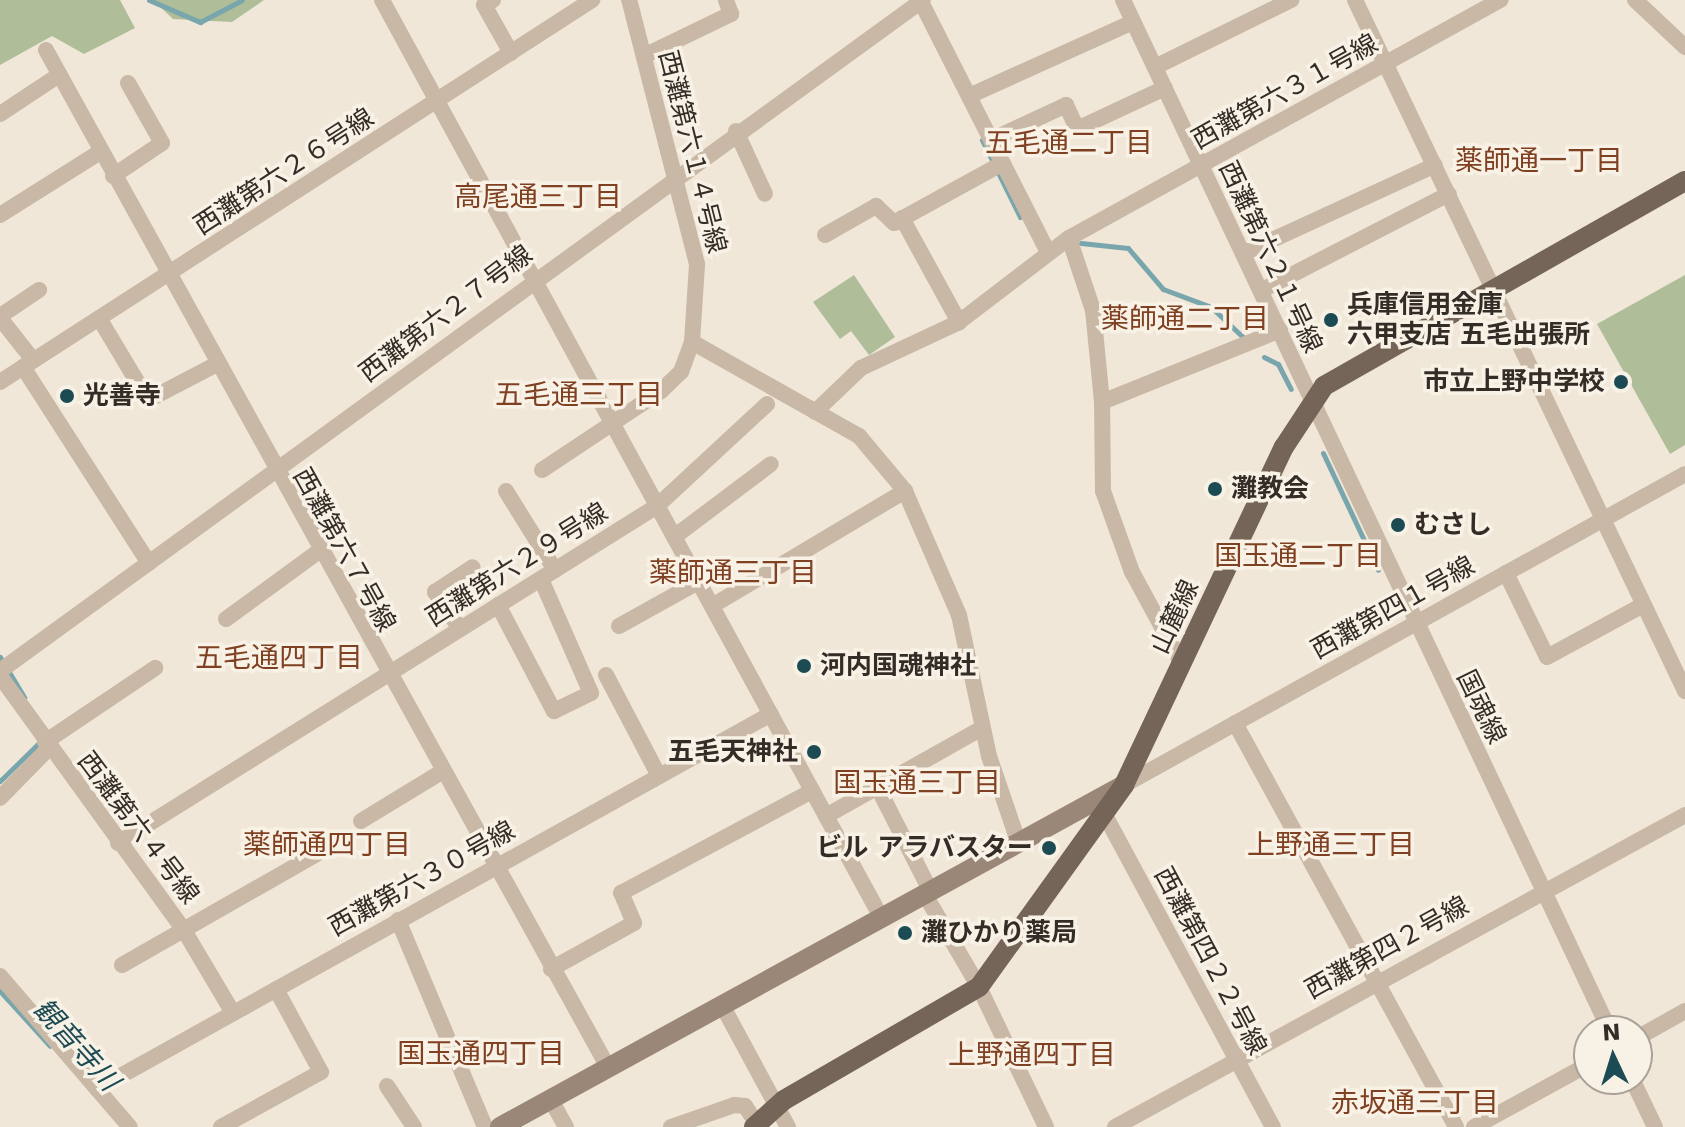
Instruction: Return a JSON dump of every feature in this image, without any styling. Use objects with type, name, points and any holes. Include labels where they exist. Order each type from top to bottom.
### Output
[{"type":"main road","name":"山麓線","points":[[755,1125],[776,1107],[979,987],[1106,817],[1312,404],[1324,386],[1685,181]]},
{"type":"street","points":[[382,0],[881,917]]},
{"type":"street","points":[[493,0],[484,5],[511,53]]},
{"type":"street","name":"西灘第六２６号線","points":[[0,382],[592,0]]},
{"type":"street","name":"西灘第六１４号線","points":[[542,470],[612,424],[681,372],[692,342],[697,264],[629,0]]},
{"type":"street","points":[[644,56],[731,14],[726,0]]},
{"type":"street","points":[[922,0],[1048,252]]},
{"type":"street","name":"西灘第六２７号線","points":[[0,673],[675,174],[922,0]]},
{"type":"street","name":"西灘第六２１号線","points":[[1123,0],[1262,290],[1312,404]]},
{"type":"street","points":[[1155,67],[1291,0]]},
{"type":"street","points":[[1355,0],[1685,691]]},
{"type":"street","name":"西灘第六３１号線","points":[[815,412],[861,368],[959,322],[1069,238],[1501,0]]},
{"type":"street","points":[[1635,0],[1685,47]]},
{"type":"street","points":[[969,96],[1133,22]]},
{"type":"street","name":"西灘第六７号線","points":[[46,50],[385,676],[609,1069]]},
{"type":"street","points":[[0,114],[59,75]]},
{"type":"street","points":[[113,176],[162,143],[128,83]]},
{"type":"street","points":[[991,140],[1066,105],[1077,129],[1165,88]]},
{"type":"street","points":[[736,131],[765,194]]},
{"type":"street","points":[[0,215],[100,152]]},
{"type":"street","points":[[825,235],[876,206],[894,223],[1003,163]]},
{"type":"street","points":[[1244,253],[1435,165]]},
{"type":"street","points":[[1262,290],[1449,194]]},
{"type":"street","points":[[902,218],[959,322]]},
{"type":"street","points":[[1069,238],[1093,310],[1102,402],[1103,491],[1132,572],[1182,664]]},
{"type":"street","points":[[39,290],[0,317],[149,563]]},
{"type":"street","points":[[99,318],[148,400],[215,365]]},
{"type":"street","points":[[1102,402],[1280,330]]},
{"type":"street","points":[[692,342],[859,436],[905,491],[959,615],[982,728],[1018,841]]},
{"type":"street","name":"西灘第六２９号線","points":[[118,843],[657,506],[767,404]]},
{"type":"street","name":"国魂線","points":[[1312,404],[1602,1015]]},
{"type":"street","points":[[674,537],[771,464]]},
{"type":"street","name":"西灘第四１号線","points":[[1124,785],[1685,474]]},
{"type":"street","points":[[498,605],[554,711],[591,693],[548,574],[506,491]]},
{"type":"street","points":[[712,606],[905,491]]},
{"type":"street","points":[[226,619],[318,552]]},
{"type":"street","points":[[460,629],[435,592],[473,567]]},
{"type":"street","points":[[1506,573],[1547,657],[1643,605]]},
{"type":"street","points":[[619,626],[698,582]]},
{"type":"street","points":[[0,798],[47,745],[155,668]]},
{"type":"street","name":"西灘第六４号線","points":[[0,673],[47,745],[185,932],[233,1013]]},
{"type":"street","points":[[606,675],[659,776]]},
{"type":"street","name":"西灘第六３０号線","points":[[97,1089],[771,714]]},
{"type":"street","points":[[1235,723],[1456,1127]]},
{"type":"street","points":[[826,816],[982,728]]},
{"type":"street","points":[[361,821],[440,773]]},
{"type":"street","points":[[500,1127],[1124,785]]},
{"type":"street","points":[[878,788],[1046,1127]]},
{"type":"street","points":[[551,969],[634,923],[621,893],[812,791]]},
{"type":"street","name":"西灘第四２号線","points":[[1115,1127],[1543,889],[1685,815]]},
{"type":"street","name":"西灘第四２２号線","points":[[1106,817],[1273,1127]]},
{"type":"street","points":[[122,965],[185,932],[318,853]]},
{"type":"street","points":[[398,920],[485,1127]]},
{"type":"street","points":[[0,976],[130,1127]]},
{"type":"street","points":[[221,1127],[321,1072],[276,989]]},
{"type":"street","points":[[722,1005],[788,1127]]},
{"type":"street","points":[[1653,1029],[1685,1011]]},
{"type":"street","points":[[1474,1127],[1573,1073]]},
{"type":"street","points":[[387,1086],[414,1127]]},
{"type":"street","points":[[1640,1095],[1655,1127]]},
{"type":"street","points":[[551,1100],[566,1127]]},
{"type":"street","points":[[671,1127],[734,1105],[745,1106],[755,1125]]},
{"type":"green space","points":[[0,0],[120,0],[135,28],[84,54],[52,36],[0,65]]},
{"type":"green space","points":[[153,0],[264,0],[232,22],[173,19]]},
{"type":"green space","points":[[854,275],[895,337],[869,355],[851,331],[840,339],[813,302]]},
{"type":"green space","points":[[1685,275],[1685,445],[1670,454],[1597,324]]},
{"type":"waterway","points":[[149,0],[200,22],[242,0]]},
{"type":"waterway","points":[[982,140],[1020,217]]},
{"type":"waterway","points":[[1081,243],[1128,248],[1163,289],[1211,307],[1245,339]]},
{"type":"waterway","points":[[1264,357],[1278,364],[1291,389]]},
{"type":"waterway","points":[[1323,453],[1378,570]]},
{"type":"waterway","points":[[0,657],[24,697]]},
{"type":"waterway","points":[[0,781],[40,742]]},
{"type":"waterway","name":"観音寺川","points":[[0,991],[50,1046]]},
{"type":"place","name":"兵庫信用金庫 六甲支店 五毛出張所","points":[[1331,320]]},
{"type":"place","name":"市立上野中学校","points":[[1621,382]]},
{"type":"place","name":"光善寺","points":[[67,396]]},
{"type":"place","name":"灘教会","points":[[1215,489]]},
{"type":"place","name":"むさし","points":[[1398,525]]},
{"type":"place","name":"河内国魂神社","points":[[804,666]]},
{"type":"place","name":"五毛天神社","points":[[814,752]]},
{"type":"place","name":"ビル アラバスター","points":[[1049,848]]},
{"type":"place","name":"灘ひかり薬局","points":[[905,933]]},
{"type":"district","name":"五毛通二丁目","points":[[1069,143]]},
{"type":"district","name":"薬師通一丁目","points":[[1539,161]]},
{"type":"district","name":"高尾通三丁目","points":[[538,197]]},
{"type":"district","name":"薬師通二丁目","points":[[1185,319]]},
{"type":"district","name":"五毛通三丁目","points":[[579,395]]},
{"type":"district","name":"国玉通二丁目","points":[[1298,556]]},
{"type":"district","name":"薬師通三丁目","points":[[733,573]]},
{"type":"district","name":"五毛通四丁目","points":[[279,658]]},
{"type":"district","name":"国玉通三丁目","points":[[917,783]]},
{"type":"district","name":"薬師通四丁目","points":[[327,845]]},
{"type":"district","name":"上野通三丁目","points":[[1331,845]]},
{"type":"district","name":"国玉通四丁目","points":[[481,1054]]},
{"type":"district","name":"上野通四丁目","points":[[1032,1055]]},
{"type":"district","name":"赤坂通三丁目","points":[[1415,1103]]}]
